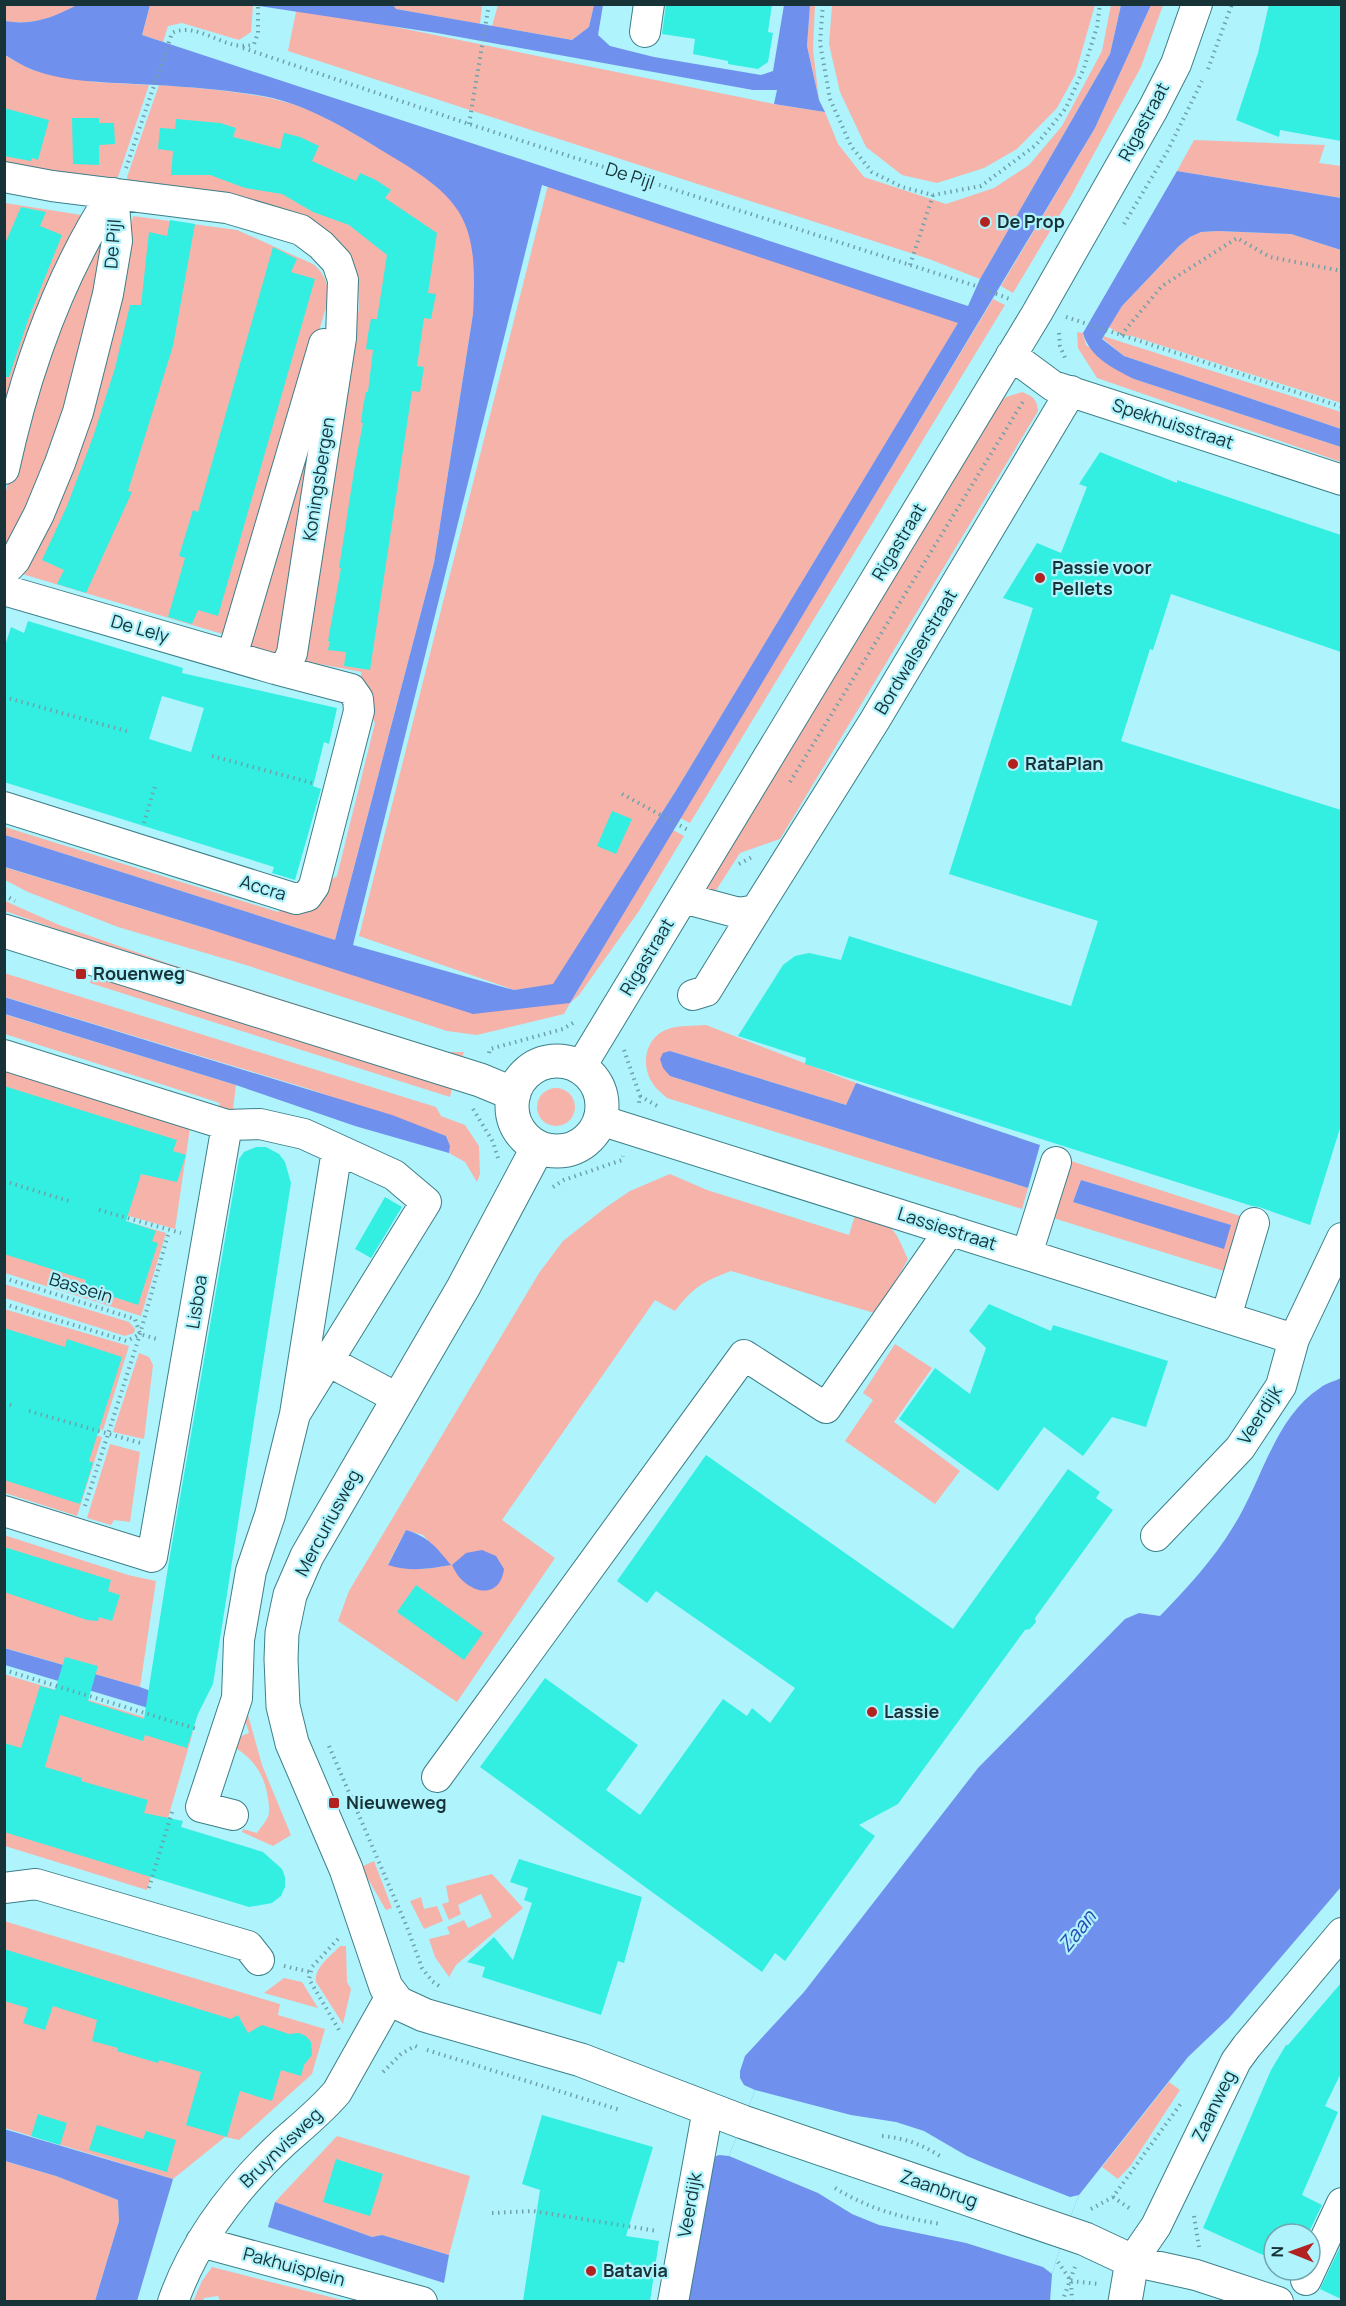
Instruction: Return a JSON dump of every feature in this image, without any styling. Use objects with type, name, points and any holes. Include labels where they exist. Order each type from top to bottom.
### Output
[{"type":"main road","points":[[4,931],[480,1080],[514,1094]]},
{"type":"main road","points":[[552,1062],[565,1062],[580,1068],[592,1079],[597,1088],[601,1107],[600,1120],[591,1134],[576,1146],[557,1151],[538,1147],[522,1134],[513,1115],[514,1094],[523,1077],[539,1065],[552,1062]]},
{"type":"main road","name":"Mercuriusweg","points":[[391,1996],[382,1979],[346,1869],[292,1743],[281,1694],[282,1633],[290,1596],[307,1556],[463,1288],[538,1147]]},
{"type":"main road","points":[[391,1996],[406,2008],[424,2015],[581,2060],[706,2121]]},
{"type":"main road","name":"Zaanbrug","points":[[706,2121],[743,2122],[1068,2233],[1132,2261]]},
{"type":"main road","name":"Zaanweg","points":[[1125,2301],[1132,2261]]},
{"type":"street","name":"Rigastraat","points":[[580,1068],[818,678],[1011,355],[1153,109],[1176,63],[1197,4]]},
{"type":"street","name":"Koningsbergen","points":[[4,177],[52,186],[219,206],[301,230],[321,245],[337,262],[343,280],[341,338],[292,653],[287,663],[275,669]]},
{"type":"street","name":"De Pijl","points":[[4,469],[19,412],[47,326],[91,226],[115,194]]},
{"type":"street","name":"De Pijl","points":[[4,572],[15,560],[36,522],[78,412],[106,304],[117,241],[115,194]]},
{"type":"street","name":"Koningsbergen","points":[[232,656],[343,280]]},
{"type":"street","name":"Spekhuisstraat","points":[[1011,355],[1053,386],[1341,480]]},
{"type":"street","name":"Bordwalserstraat","points":[[693,995],[706,991],[851,760],[1071,391]]},
{"type":"street","name":"De Lely","points":[[4,590],[275,669]]},
{"type":"street","name":"Accra","points":[[4,807],[296,899],[307,896],[314,886],[359,711],[358,699],[351,689],[275,669]]},
{"type":"street","points":[[683,898],[739,913],[756,910]]},
{"type":"street","points":[[4,1055],[227,1125],[260,1124],[303,1134],[394,1175],[426,1202],[321,1354],[294,1414],[270,1515],[251,1571],[239,1640],[237,1698],[201,1807],[233,1815]]},
{"type":"street","name":"Lassiestraat","points":[[600,1120],[1294,1339]]},
{"type":"street","name":"Lisboa","points":[[4,1511],[152,1557],[227,1125]]},
{"type":"street","points":[[321,1354],[337,1150]]},
{"type":"street","points":[[1027,1254],[1056,1162]]},
{"type":"street","points":[[1226,1317],[1254,1223]]},
{"type":"street","points":[[437,1777],[744,1354],[826,1408],[950,1230]]},
{"type":"street","name":"Veerdijk","points":[[1156,1536],[1240,1448],[1281,1386],[1294,1339],[1341,1238]]},
{"type":"street","points":[[321,1354],[397,1398]]},
{"type":"street","points":[[237,1698],[281,1694]]},
{"type":"street","points":[[4,1887],[36,1884],[248,1946],[259,1960]]},
{"type":"street","name":"Zaanweg","points":[[1132,2261],[1156,2226],[1236,2061],[1260,2029],[1341,1934]]},
{"type":"street","name":"Bruynvisweg","points":[[173,2301],[187,2265],[243,2184],[337,2092],[391,1996]]},
{"type":"street","name":"Veerdijk","points":[[673,2301],[706,2121]]},
{"type":"street","points":[[1322,2245],[1341,2203]]},
{"type":"street","name":"Pakhuisplein","points":[[201,2242],[422,2301]]},
{"type":"street","points":[[1132,2261],[1196,2275],[1278,2301]]},
{"type":"path","points":[[469,124],[489,4]]},
{"type":"path","points":[[823,4],[820,43],[830,99],[851,146],[873,172],[902,187],[933,195],[981,186],[1036,145],[1066,108],[1084,68],[1097,27],[1100,4]]},
{"type":"path","name":"Rigastraat","points":[[1123,226],[1167,152],[1195,98],[1232,4]]},
{"type":"path","points":[[243,48],[254,44],[258,33],[258,6]]},
{"type":"path","name":"De Pijl","points":[[115,194],[172,33],[188,30],[469,124],[976,286],[1017,302]]},
{"type":"path","points":[[910,265],[933,195]]},
{"type":"path","points":[[1121,335],[1162,286],[1237,238],[1270,257],[1341,271]]},
{"type":"path","points":[[1071,309],[1061,324],[1060,346],[1071,379],[1071,391]]},
{"type":"path","points":[[1066,317],[1341,407]]},
{"type":"path","points":[[789,783],[1040,375]]},
{"type":"path","points":[[4,697],[130,732]]},
{"type":"path","points":[[212,756],[338,790]]},
{"type":"path","points":[[137,849],[156,783]]},
{"type":"path","points":[[622,794],[683,827]]},
{"type":"path","points":[[739,864],[746,854]]},
{"type":"path","points":[[4,1180],[72,1202]]},
{"type":"path","points":[[77,1533],[141,1334],[169,1231],[99,1210]]},
{"type":"path","name":"Bassein","points":[[4,1278],[135,1319],[141,1334]]},
{"type":"path","name":"Bassein","points":[[4,1304],[127,1341],[141,1334],[190,1348]]},
{"type":"path","points":[[4,1403],[13,1406]]},
{"type":"path","points":[[29,1411],[107,1435],[171,1451]]},
{"type":"path","points":[[4,1670],[197,1729]]},
{"type":"path","points":[[324,1736],[407,1927]]},
{"type":"path","points":[[335,1930],[338,1940],[312,1967],[309,1979],[339,2031],[365,2040]]},
{"type":"path","points":[[401,2054],[415,2046],[630,2113]]},
{"type":"path","points":[[1072,2301],[1068,2233],[1093,2208],[1113,2197]]},
{"type":"path","points":[[492,2213],[533,2211],[685,2235]]},
{"type":"path","points":[[1062,2301],[1071,2281]]},
{"type":"shaded area","points":[[832,4],[1095,5],[1075,75],[1057,108],[1017,149],[984,168],[937,183],[902,175],[866,147],[840,92],[829,44]]},
{"type":"shaded area","points":[[4,5],[79,5],[52,17],[15,22],[5,21]]},
{"type":"shaded area","points":[[150,5],[253,5],[251,32],[239,40],[182,23],[168,26],[163,42],[142,35]]},
{"type":"shaded area","points":[[393,5],[482,5],[480,24],[396,9]]},
{"type":"shaded area","points":[[498,5],[594,5],[589,27],[572,40],[492,26]]},
{"type":"shaded area","points":[[810,5],[815,5],[813,49],[819,100],[807,46]]},
{"type":"shaded area","points":[[1111,5],[1121,5],[1110,54],[980,279],[929,259],[288,51],[297,7],[774,104],[825,112],[838,144],[864,177],[946,204],[994,188],[1029,165],[1062,126],[1102,51]]},
{"type":"shaded area","points":[[1151,5],[1163,5],[1141,67],[1071,196],[1013,293],[1001,286],[1095,128]]},
{"type":"shaded area","points":[[4,55],[32,70],[95,82],[149,85],[117,180],[5,167]]},
{"type":"shaded area","points":[[159,85],[222,90],[270,98],[323,116],[406,164],[436,185],[458,208],[471,238],[475,271],[473,314],[434,563],[335,940],[5,835],[5,827],[278,912],[337,876],[375,723],[358,683],[362,672],[303,661],[359,308],[358,284],[345,256],[128,181],[127,177]]},
{"type":"shaded area","points":[[1194,140],[1325,145],[1319,163],[1341,166],[1341,198],[1177,171]]},
{"type":"shaded area","points":[[548,185],[959,322],[677,789],[553,985],[514,990],[359,936]]},
{"type":"shaded area","points":[[5,203],[88,216],[5,454]]},
{"type":"shaded area","points":[[133,216],[237,230],[313,264],[323,275],[327,287],[329,297],[229,636],[19,573],[116,298]]},
{"type":"shaded area","points":[[108,230],[68,417],[5,554],[5,496],[16,445],[63,303]]},
{"type":"shaded area","points":[[1201,232],[1291,234],[1341,250],[1341,403],[1132,336],[1121,335],[1109,327],[1122,306],[1178,247],[1190,237]]},
{"type":"shaded area","points":[[993,299],[1005,305],[690,823],[680,818]]},
{"type":"shaded area","points":[[1077,332],[1083,333],[1086,345],[1134,379],[1341,447],[1341,462],[1097,378],[1078,348]]},
{"type":"shaded area","points":[[1103,336],[1341,412],[1341,429],[1124,356],[1102,338]]},
{"type":"shaded area","points":[[322,391],[286,639],[278,650],[270,655],[261,656],[248,653]]},
{"type":"shaded area","points":[[1022,392],[1034,398],[1038,411],[780,839],[740,853],[713,895],[704,893],[997,406],[1006,397]]},
{"type":"shaded area","points":[[673,830],[684,836],[639,911],[579,995],[570,1003]]},
{"type":"shaded area","points":[[4,867],[215,931],[570,1003],[564,1014],[477,1035],[447,1031],[249,966],[118,927],[28,892],[5,880]]},
{"type":"shaded area","points":[[5,901],[59,925],[170,964],[448,1052],[464,1052],[461,1061],[164,967],[5,911]]},
{"type":"shaded area","points":[[4,973],[436,1107],[441,1116],[465,1125],[479,1146],[480,1174],[477,1182],[465,1162],[449,1153],[450,1146],[446,1136],[303,1087],[5,997]]},
{"type":"shaded area","points":[[93,973],[452,1088],[450,1097],[90,983]]},
{"type":"shaded area","points":[[4,1014],[236,1085],[232,1117],[217,1113],[220,1103],[5,1034]]},
{"type":"shaded area","points":[[706,1025],[856,1083],[846,1105],[670,1051],[670,1076],[1028,1188],[1022,1209],[667,1098],[654,1086],[649,1077],[646,1060],[650,1045],[654,1038],[668,1029]]},
{"type":"shaded area","points":[[5,1068],[190,1128],[175,1229],[97,1207],[96,1212],[166,1233],[141,1316],[5,1273]]},
{"type":"shaded area","points":[[556,1088],[570,1093],[575,1107],[570,1121],[556,1126],[542,1121],[537,1107],[542,1093]]},
{"type":"shaded area","points":[[1071,1161],[1243,1217],[1224,1271],[1053,1218]],"holes":[[[1081,1180],[1230,1225],[1224,1248],[1073,1202]]]},
{"type":"shaded area","points":[[670,1174],[707,1190],[849,1235],[855,1215],[890,1227],[908,1259],[878,1314],[731,1271],[699,1286],[675,1311],[655,1300],[502,1520],[555,1558],[457,1702],[338,1621],[349,1591],[539,1273],[563,1241],[630,1191]],"holes":[[[406,1530],[423,1535],[450,1565],[411,1569],[388,1564]]]},
{"type":"shaded area","points":[[4,1284],[129,1322],[135,1329],[134,1333],[125,1336],[5,1298]]},
{"type":"shaded area","points":[[4,1309],[129,1346],[103,1430],[28,1407],[26,1413],[102,1437],[77,1516],[5,1493]]},
{"type":"shaded area","points":[[895,1344],[932,1368],[894,1422],[960,1471],[935,1504],[845,1441],[873,1400],[863,1393]]},
{"type":"shaded area","points":[[139,1353],[149,1357],[153,1365],[144,1439],[113,1432]]},
{"type":"shaded area","points":[[110,1444],[140,1452],[130,1522],[114,1520],[111,1525],[87,1518]]},
{"type":"shaded area","points":[[4,1535],[128,1575],[156,1581],[140,1687],[5,1648]]},
{"type":"shaded area","points":[[4,1674],[193,1732],[147,1890],[5,1846]]},
{"type":"shaded area","points":[[248,1715],[262,1765],[291,1835],[273,1846],[242,1832],[243,1829],[257,1833],[267,1819],[269,1808],[266,1789],[254,1764],[241,1752],[224,1743],[249,1733],[244,1717]]},
{"type":"shaded area","points":[[374,1861],[392,1908],[386,1910],[361,1867]]},
{"type":"shaded area","points":[[492,1874],[523,1908],[456,1965],[449,1977],[435,1957],[429,1939],[450,1934],[447,1927],[464,1920],[468,1928],[492,1917],[481,1894],[458,1905],[461,1914],[449,1920],[442,1904],[449,1902],[446,1886]]},
{"type":"shaded area","points":[[421,1897],[424,1909],[437,1906],[443,1921],[424,1929],[410,1901]]},
{"type":"shaded area","points":[[4,1921],[280,2004],[278,2015],[325,2029],[312,2074],[239,2140],[225,2137],[173,2179],[5,2128]]},
{"type":"shaded area","points":[[340,1946],[346,1946],[347,1982],[351,1989],[343,2024],[316,1982],[320,1967]]},
{"type":"shaded area","points":[[284,1978],[302,1982],[318,2008],[264,1993]]},
{"type":"shaded area","points":[[1169,2082],[1180,2090],[1131,2165],[1118,2179],[1102,2167]]},
{"type":"shaded area","points":[[337,2136],[470,2176],[449,2255],[382,2235],[372,2237],[275,2202]]},
{"type":"shaded area","points":[[4,2161],[56,2176],[118,2200],[119,2221],[95,2301],[5,2301]]},
{"type":"shaded area","points":[[212,2267],[346,2301],[220,2301],[218,2296],[193,2302],[202,2281]]},
{"type":"water","points":[[79,4],[150,5],[142,35],[968,306],[980,279],[1110,54],[1121,5],[1151,5],[1095,128],[570,1003],[473,1014],[215,931],[5,867],[5,835],[335,940],[434,563],[473,314],[473,256],[469,235],[461,216],[450,200],[413,170],[342,127],[296,105],[263,96],[200,88],[71,79],[33,70],[5,55],[5,21],[34,21]],"holes":[[[542,185],[958,323],[677,789],[553,984],[514,990],[353,945]]]},
{"type":"water","points":[[253,5],[393,5],[396,9],[572,40],[589,27],[594,5],[603,5],[598,35],[610,46],[654,57],[761,75],[773,71],[784,5],[810,5],[807,46],[819,100],[825,112],[774,104],[777,90],[753,90],[437,33]]},
{"type":"water","points":[[1177,171],[1341,198],[1341,250],[1291,234],[1201,232],[1190,237],[1178,247],[1122,306],[1102,339],[1124,356],[1341,429],[1341,447],[1134,379],[1103,361],[1086,342],[1083,333]]},
{"type":"water","points":[[4,997],[392,1115],[446,1136],[450,1146],[449,1153],[355,1126],[236,1085],[5,1014]]},
{"type":"water","points":[[670,1051],[846,1105],[856,1083],[1040,1145],[1028,1188],[670,1076],[663,1068],[660,1059],[663,1053]]},
{"type":"water","points":[[1081,1180],[1231,1225],[1224,1249],[1073,1202]]},
{"type":"water","name":"Zaan","points":[[1341,1378],[1341,1887],[1229,2018],[1188,2057],[1079,2195],[1052,2274],[1050,2301],[685,2302],[714,2157],[729,2156],[755,2090],[744,2085],[740,2078],[745,2056],[804,1992],[978,1768],[1125,1619],[1139,1613],[1160,1616],[1190,1584],[1233,1527],[1270,1452],[1291,1416],[1320,1388]]},
{"type":"water","points":[[406,1530],[432,1543],[451,1565],[412,1569],[388,1565]]},
{"type":"water","points":[[482,1550],[496,1556],[504,1569],[499,1583],[494,1588],[483,1591],[470,1586],[460,1578],[452,1565],[466,1553]]},
{"type":"water","points":[[4,1648],[140,1687],[180,1702],[165,1713],[5,1665]]},
{"type":"water","points":[[4,2129],[173,2179],[137,2301],[95,2301],[119,2221],[118,2200],[56,2176],[5,2161]]},
{"type":"water","points":[[275,2202],[372,2237],[382,2235],[449,2255],[444,2283],[268,2227]]},
{"type":"pier","points":[[755,2090],[851,2115],[896,2122],[924,2131],[967,2156],[993,2167],[1070,2197],[1079,2195],[1052,2274],[1043,2267],[966,2243],[879,2225],[852,2214],[818,2193],[729,2156]]},
{"type":"building","points":[[666,4],[772,4],[768,32],[773,33],[768,62],[758,69],[728,64],[728,61],[693,54],[695,39],[662,34]]},
{"type":"building","points":[[1269,4],[1341,4],[1341,141],[1280,130],[1279,137],[1236,120],[1258,53]]},
{"type":"building","points":[[4,108],[49,120],[38,160],[32,158],[31,161],[4,156]]},
{"type":"building","points":[[72,118],[99,118],[99,123],[114,123],[115,144],[99,145],[99,165],[73,164]]},
{"type":"building","points":[[176,119],[220,123],[236,128],[233,137],[280,149],[284,133],[300,137],[319,146],[312,161],[356,181],[360,173],[376,180],[391,190],[385,198],[437,233],[428,293],[436,294],[431,319],[424,318],[417,366],[424,367],[420,392],[412,391],[370,670],[344,666],[346,652],[328,650],[330,641],[328,641],[363,423],[361,423],[363,407],[366,392],[368,392],[373,350],[366,349],[368,334],[371,319],[377,319],[387,255],[349,225],[313,212],[282,194],[245,188],[210,175],[171,175],[173,151],[158,149],[160,128],[175,129]]},
{"type":"building","points":[[21,207],[46,212],[40,226],[62,235],[28,320],[9,377],[4,377],[4,246]]},
{"type":"building","points":[[170,220],[195,224],[173,346],[128,491],[132,492],[86,593],[57,584],[64,570],[42,560],[67,506],[93,437],[115,368],[130,305],[141,305],[149,232],[167,236]]},
{"type":"building","points":[[273,247],[297,259],[291,272],[315,279],[218,616],[198,610],[192,624],[168,617],[185,558],[179,556],[193,510],[198,512]]},
{"type":"building","points":[[1100,452],[1177,483],[1177,480],[1341,535],[1341,652],[1171,594],[1153,650],[1150,649],[1121,741],[1341,810],[1341,1125],[1310,1225],[805,1064],[806,1058],[738,1036],[783,965],[795,956],[809,953],[841,960],[849,936],[1071,1006],[1098,921],[949,874],[1033,608],[1003,598],[1037,543],[1061,553],[1087,487],[1079,484]]},
{"type":"building","points":[[28,621],[183,668],[182,673],[337,708],[329,744],[324,742],[313,786],[321,789],[295,880],[272,873],[274,867],[4,782],[4,649],[11,627],[24,633]],"holes":[[[162,696],[204,708],[191,752],[149,739]]]},
{"type":"building","points":[[612,811],[632,819],[616,854],[597,846]]},
{"type":"building","points":[[4,1086],[177,1140],[173,1151],[186,1155],[177,1182],[141,1174],[126,1221],[156,1231],[152,1241],[158,1243],[138,1305],[84,1287],[86,1280],[4,1254]]},
{"type":"building","points":[[256,1147],[266,1147],[279,1154],[285,1162],[291,1183],[213,1684],[198,1714],[187,1748],[145,1735],[143,1741],[60,1715],[45,1767],[82,1778],[81,1781],[148,1800],[144,1813],[183,1821],[181,1827],[263,1852],[282,1869],[285,1887],[281,1896],[272,1903],[249,1907],[4,1832],[4,1743],[21,1748],[40,1686],[55,1690],[65,1657],[98,1666],[88,1701],[144,1719],[239,1159],[244,1152]]},
{"type":"building","points":[[385,1197],[402,1207],[371,1258],[355,1249]]},
{"type":"building","points":[[989,1304],[1051,1331],[1053,1325],[1168,1361],[1146,1427],[1112,1417],[1083,1456],[1044,1427],[998,1491],[899,1419],[935,1368],[970,1394],[986,1348],[969,1331]]},
{"type":"building","points":[[4,1328],[65,1347],[67,1339],[122,1357],[89,1461],[93,1463],[80,1504],[4,1480]]},
{"type":"building","name":"Lassie","points":[[706,1455],[953,1629],[1068,1469],[1100,1492],[1096,1498],[1113,1510],[1035,1618],[1036,1622],[1030,1629],[1025,1630],[898,1804],[859,1825],[875,1836],[785,1961],[775,1953],[762,1972],[480,1767],[545,1678],[638,1745],[606,1790],[640,1815],[723,1699],[747,1716],[752,1708],[770,1723],[795,1688],[656,1591],[647,1603],[617,1581]]},
{"type":"building","points":[[4,1547],[111,1580],[108,1591],[120,1595],[112,1621],[99,1617],[98,1621],[87,1620],[4,1592]]},
{"type":"building","points":[[416,1585],[483,1633],[464,1660],[397,1612]]},
{"type":"building","points":[[519,1859],[642,1897],[624,1963],[618,1961],[601,2015],[482,1977],[485,1967],[467,1962],[494,1937],[513,1960],[532,1903],[524,1900],[528,1888],[510,1882]]},
{"type":"building","points":[[4,1949],[231,2019],[238,2015],[248,2033],[262,2025],[289,2034],[299,2033],[311,2042],[312,2055],[304,2065],[301,2076],[281,2070],[272,2101],[240,2091],[227,2137],[186,2125],[201,2072],[159,2060],[158,2063],[92,2041],[97,2020],[53,2006],[45,2030],[23,2023],[28,2008],[4,2001]]},
{"type":"building","points":[[1341,1983],[1341,2073],[1325,2106],[1338,2112],[1302,2195],[1322,2205],[1314,2222],[1262,2222],[1262,2255],[1203,2228],[1271,2070],[1288,2045]]},
{"type":"building","points":[[38,2114],[67,2123],[60,2145],[31,2136]]},
{"type":"building","points":[[542,2115],[653,2147],[626,2236],[659,2241],[650,2301],[523,2301],[540,2190],[522,2184]]},
{"type":"building","points":[[97,2125],[143,2139],[146,2131],[176,2140],[167,2172],[89,2150]]},
{"type":"building","points":[[336,2159],[383,2174],[370,2216],[323,2202]]},
{"type":"building","points":[[1341,2245],[1341,2299],[1320,2289]]},
{"type":"place","name":"De Prop","points":[[985,222]]},
{"type":"place","name":"Passie voor Pellets","points":[[1040,578]]},
{"type":"place","name":"RataPlan","points":[[1013,764]]},
{"type":"place","name":"Rouenweg","points":[[81,974]]},
{"type":"place","name":"Lassie","points":[[872,1712]]},
{"type":"place","name":"Nieuweweg","points":[[334,1803]]},
{"type":"place","name":"Batavia","points":[[591,2271]]}]
